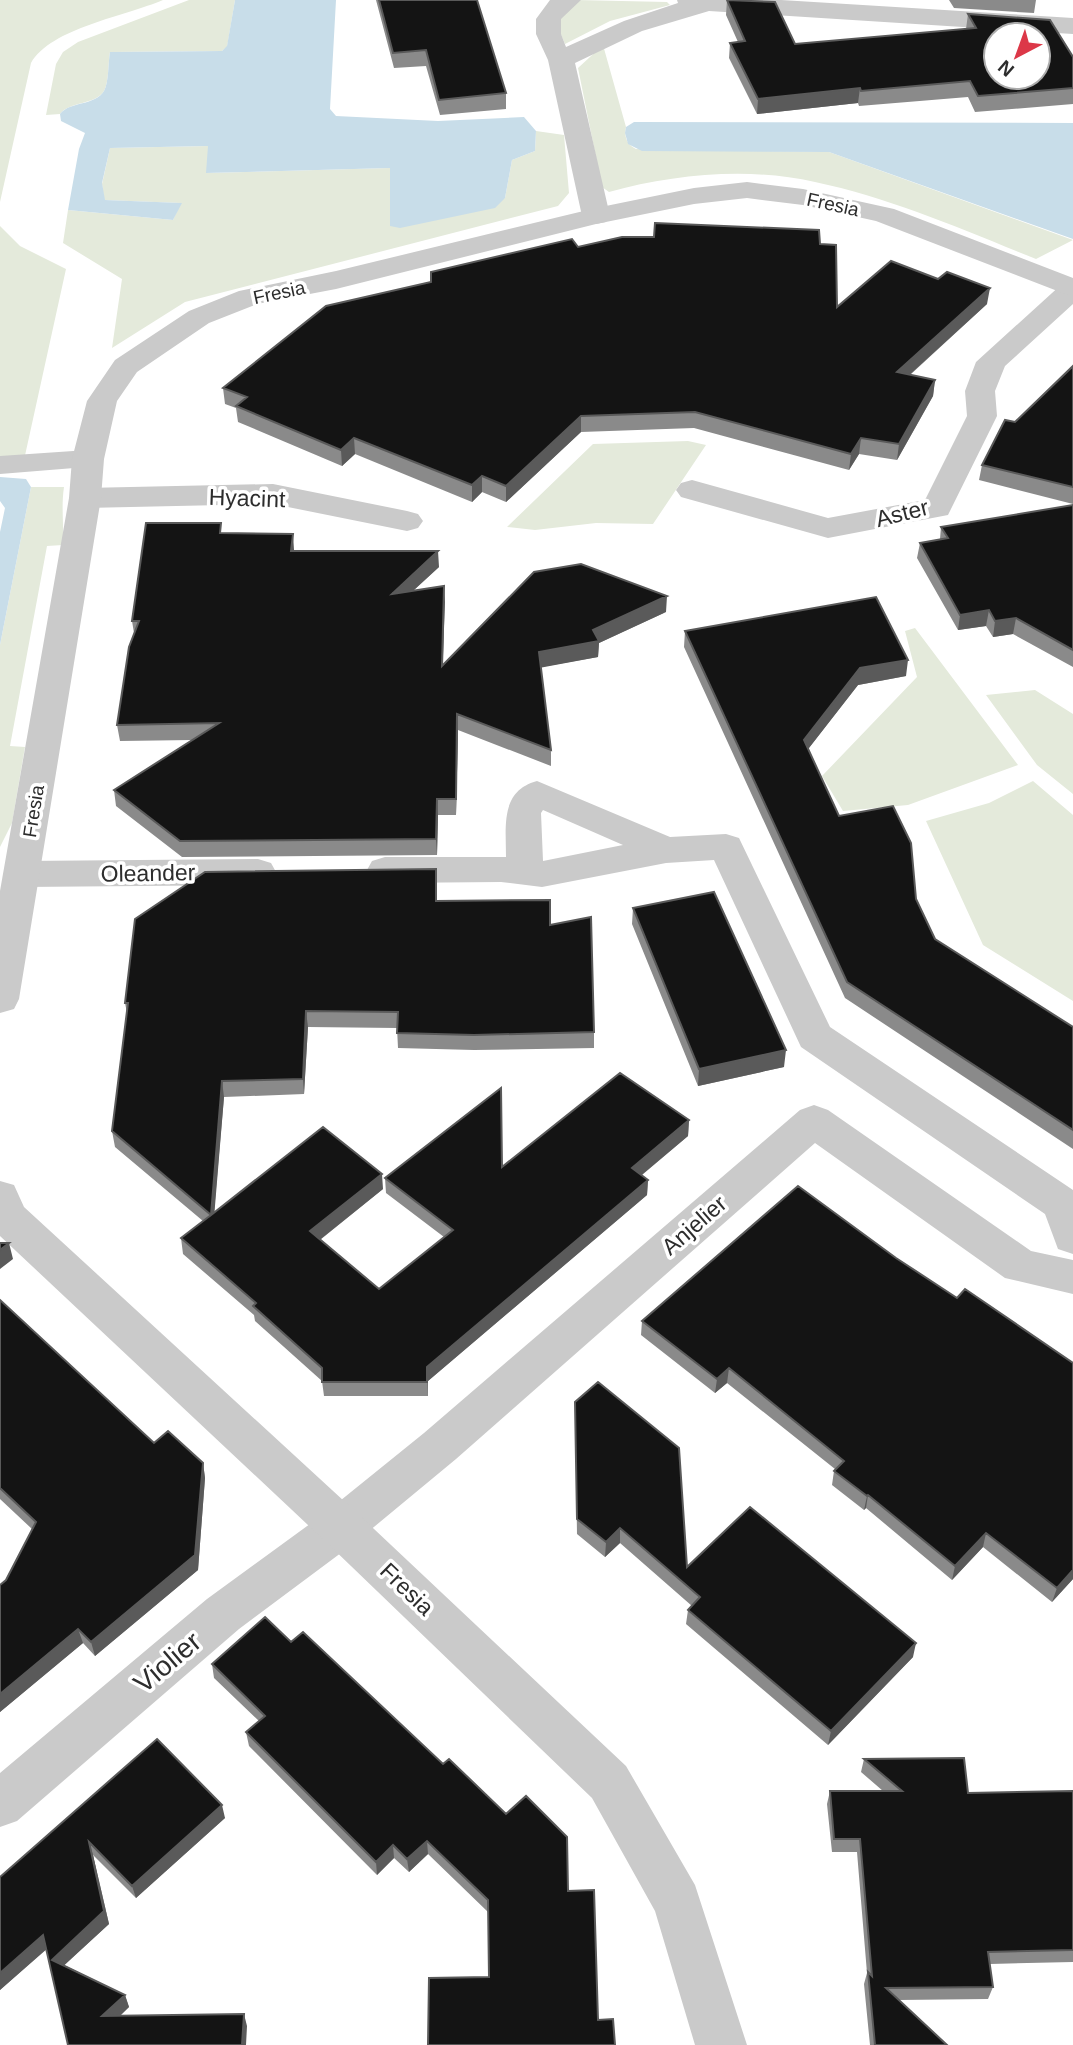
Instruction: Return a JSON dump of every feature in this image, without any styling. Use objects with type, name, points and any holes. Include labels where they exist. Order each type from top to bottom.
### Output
[{"type":"street","points":[[569,0],[559,4],[547,20],[548,41],[561,60],[596,216]]},
{"type":"street","points":[[561,60],[617,31],[699,2],[1073,26]]},
{"type":"street","name":"Fresia","points":[[0,999],[85,498],[88,459],[102,401],[126,366],[199,317],[248,298],[596,216],[694,196],[747,190],[803,197],[884,215],[1073,289]]},
{"type":"street","name":"Aster","points":[[692,490],[828,528],[937,508],[982,416],[980,391],[990,362],[1073,289]]},
{"type":"street","points":[[0,465],[88,459]]},
{"type":"street","name":"Hyacint","points":[[85,498],[273,494],[407,521]]},
{"type":"street","points":[[525,872],[523,811],[537,793],[666,850]]},
{"type":"street","points":[[351,871],[501,869],[542,874],[666,850],[726,847],[816,1037],[1063,1205],[1073,1237]]},
{"type":"street","name":"Oleander","points":[[23,874],[296,872]]},
{"type":"street","name":"Anjelier","points":[[341,1527],[440,1446],[814,1121],[1020,1266],[1073,1277]]},
{"type":"street","name":"Fresia","points":[[2,1210],[609,1782],[677,1902],[721,2045]]},
{"type":"street","name":"Violier","points":[[0,1804],[223,1615],[341,1527]]},
{"type":"green space","points":[[0,0],[163,0],[72,32],[41,51],[31,63],[0,202]]},
{"type":"green space","points":[[189,0],[235,0],[227,47],[222,51],[110,52],[107,83],[100,95],[60,114],[46,115],[56,64],[63,52],[78,42]]},
{"type":"green space","points":[[576,0],[667,2],[670,5],[610,21],[565,44],[559,30],[558,15]]},
{"type":"green space","points":[[603,45],[626,127],[626,137],[628,143],[636,149],[829,152],[1073,240],[1036,259],[871,197],[790,177],[738,174],[685,177],[609,192],[602,187],[578,68]]},
{"type":"green space","points":[[536,131],[564,135],[569,193],[558,206],[185,302],[112,348],[122,279],[63,243],[68,210],[173,220],[181,203],[104,200],[102,184],[110,148],[209,146],[207,173],[390,168],[390,225],[505,198],[512,160],[535,151]]},
{"type":"green space","points":[[0,226],[20,246],[66,269],[24,460],[0,462]]},
{"type":"green space","points":[[688,441],[706,445],[653,524],[596,523],[535,530],[507,527],[593,444]]},
{"type":"green space","points":[[31,487],[64,487],[63,545],[47,546],[10,746],[25,747],[12,823],[0,847],[0,645]]},
{"type":"green space","points":[[915,628],[1018,765],[908,805],[843,811],[822,776],[917,677],[905,631]]},
{"type":"green space","points":[[1035,690],[1073,714],[1073,794],[1037,765],[986,695]]},
{"type":"green space","points":[[1033,781],[1073,815],[1073,1001],[983,945],[926,821],[989,803]]},
{"type":"water","points":[[235,0],[336,0],[330,109],[336,116],[438,121],[524,117],[536,131],[535,151],[512,160],[505,198],[495,208],[400,228],[390,226],[390,168],[206,173],[208,146],[110,148],[102,183],[105,200],[182,203],[173,220],[68,210],[79,149],[85,133],[61,121],[60,114],[70,107],[100,96],[106,87],[110,52],[222,51],[227,46]]},
{"type":"water","points":[[634,122],[1073,123],[1073,239],[829,152],[642,151],[628,144],[626,127]]},
{"type":"water","points":[[0,477],[26,479],[31,487],[0,645],[0,532],[5,508],[0,501]]},
{"type":"building","points":[[379,0],[477,0],[506,93],[439,100],[426,50],[393,53]]},
{"type":"building","points":[[727,0],[775,2],[795,44],[976,28],[968,14],[1051,21],[982,21],[982,91],[1037,91],[978,96],[970,81],[861,91],[860,88],[758,99],[730,43],[745,41]]},
{"type":"building","points":[[1052,23],[1073,57],[1073,88],[1052,90]]},
{"type":"building","points":[[655,223],[819,230],[820,244],[836,245],[837,307],[891,261],[938,279],[947,272],[990,288],[897,372],[935,380],[899,444],[861,438],[851,454],[695,412],[581,416],[506,486],[482,476],[472,485],[354,438],[341,450],[236,406],[247,397],[223,388],[326,306],[431,282],[431,272],[572,239],[578,247],[622,237],[654,237]]},
{"type":"building","points":[[1073,366],[1073,487],[982,465],[1005,420],[1015,422]]},
{"type":"building","points":[[1073,505],[1073,650],[1016,618],[995,621],[989,610],[960,615],[920,543],[948,538],[941,527]]},
{"type":"building","points":[[146,523],[221,523],[220,533],[293,534],[291,551],[438,551],[392,594],[444,586],[442,666],[534,572],[581,564],[667,596],[593,630],[599,641],[539,652],[551,750],[457,714],[456,799],[437,799],[436,839],[180,841],[114,790],[219,723],[117,725],[129,647],[139,621],[132,621]]},
{"type":"building","points":[[876,597],[908,660],[860,668],[804,740],[839,816],[893,806],[911,843],[916,899],[935,939],[1073,1027],[1073,1130],[847,982],[685,631]]},
{"type":"building","points":[[436,869],[436,901],[550,900],[550,925],[591,917],[594,1032],[474,1035],[397,1033],[398,1012],[306,1011],[303,1079],[222,1081],[211,1215],[112,1131],[128,1003],[125,1003],[135,919],[205,872]]},
{"type":"building","points":[[714,892],[786,1050],[699,1069],[633,908]]},
{"type":"building","points":[[620,1073],[689,1120],[632,1168],[648,1180],[427,1367],[427,1382],[322,1382],[322,1368],[253,1306],[256,1303],[181,1238],[323,1127],[382,1174],[310,1231],[379,1289],[453,1230],[385,1178],[501,1088],[502,1167]]},
{"type":"building","points":[[798,1186],[896,1258],[957,1298],[965,1289],[1073,1363],[1073,1570],[1057,1588],[986,1533],[955,1566],[868,1495],[834,1471],[844,1461],[729,1368],[717,1379],[642,1321]]},
{"type":"building","points":[[0,1243],[9,1243],[0,1250]]},
{"type":"building","points":[[0,1300],[154,1443],[168,1431],[203,1463],[195,1555],[91,1642],[78,1629],[0,1694],[0,1585],[6,1580],[36,1522],[0,1488]]},
{"type":"building","points":[[598,1382],[679,1448],[687,1567],[750,1507],[916,1643],[831,1731],[688,1610],[700,1597],[620,1528],[606,1542],[577,1519],[575,1402]]},
{"type":"building","points":[[265,1617],[291,1642],[303,1632],[443,1764],[449,1759],[506,1814],[526,1796],[567,1837],[568,1891],[594,1890],[598,2020],[613,2019],[615,2045],[428,2045],[429,1978],[489,1977],[488,1900],[427,1841],[407,1859],[393,1845],[376,1862],[246,1732],[265,1716],[212,1664]]},
{"type":"building","points":[[157,1739],[222,1805],[132,1886],[89,1842],[104,1911],[52,1960],[125,1995],[102,2016],[244,2014],[242,2045],[68,2045],[43,1935],[0,1973],[0,1877]]},
{"type":"building","points":[[964,1758],[968,1793],[1073,1791],[1073,1950],[988,1952],[993,1987],[886,1988],[947,2045],[875,2045],[860,1839],[834,1839],[830,1791],[902,1791],[864,1759]]}]
